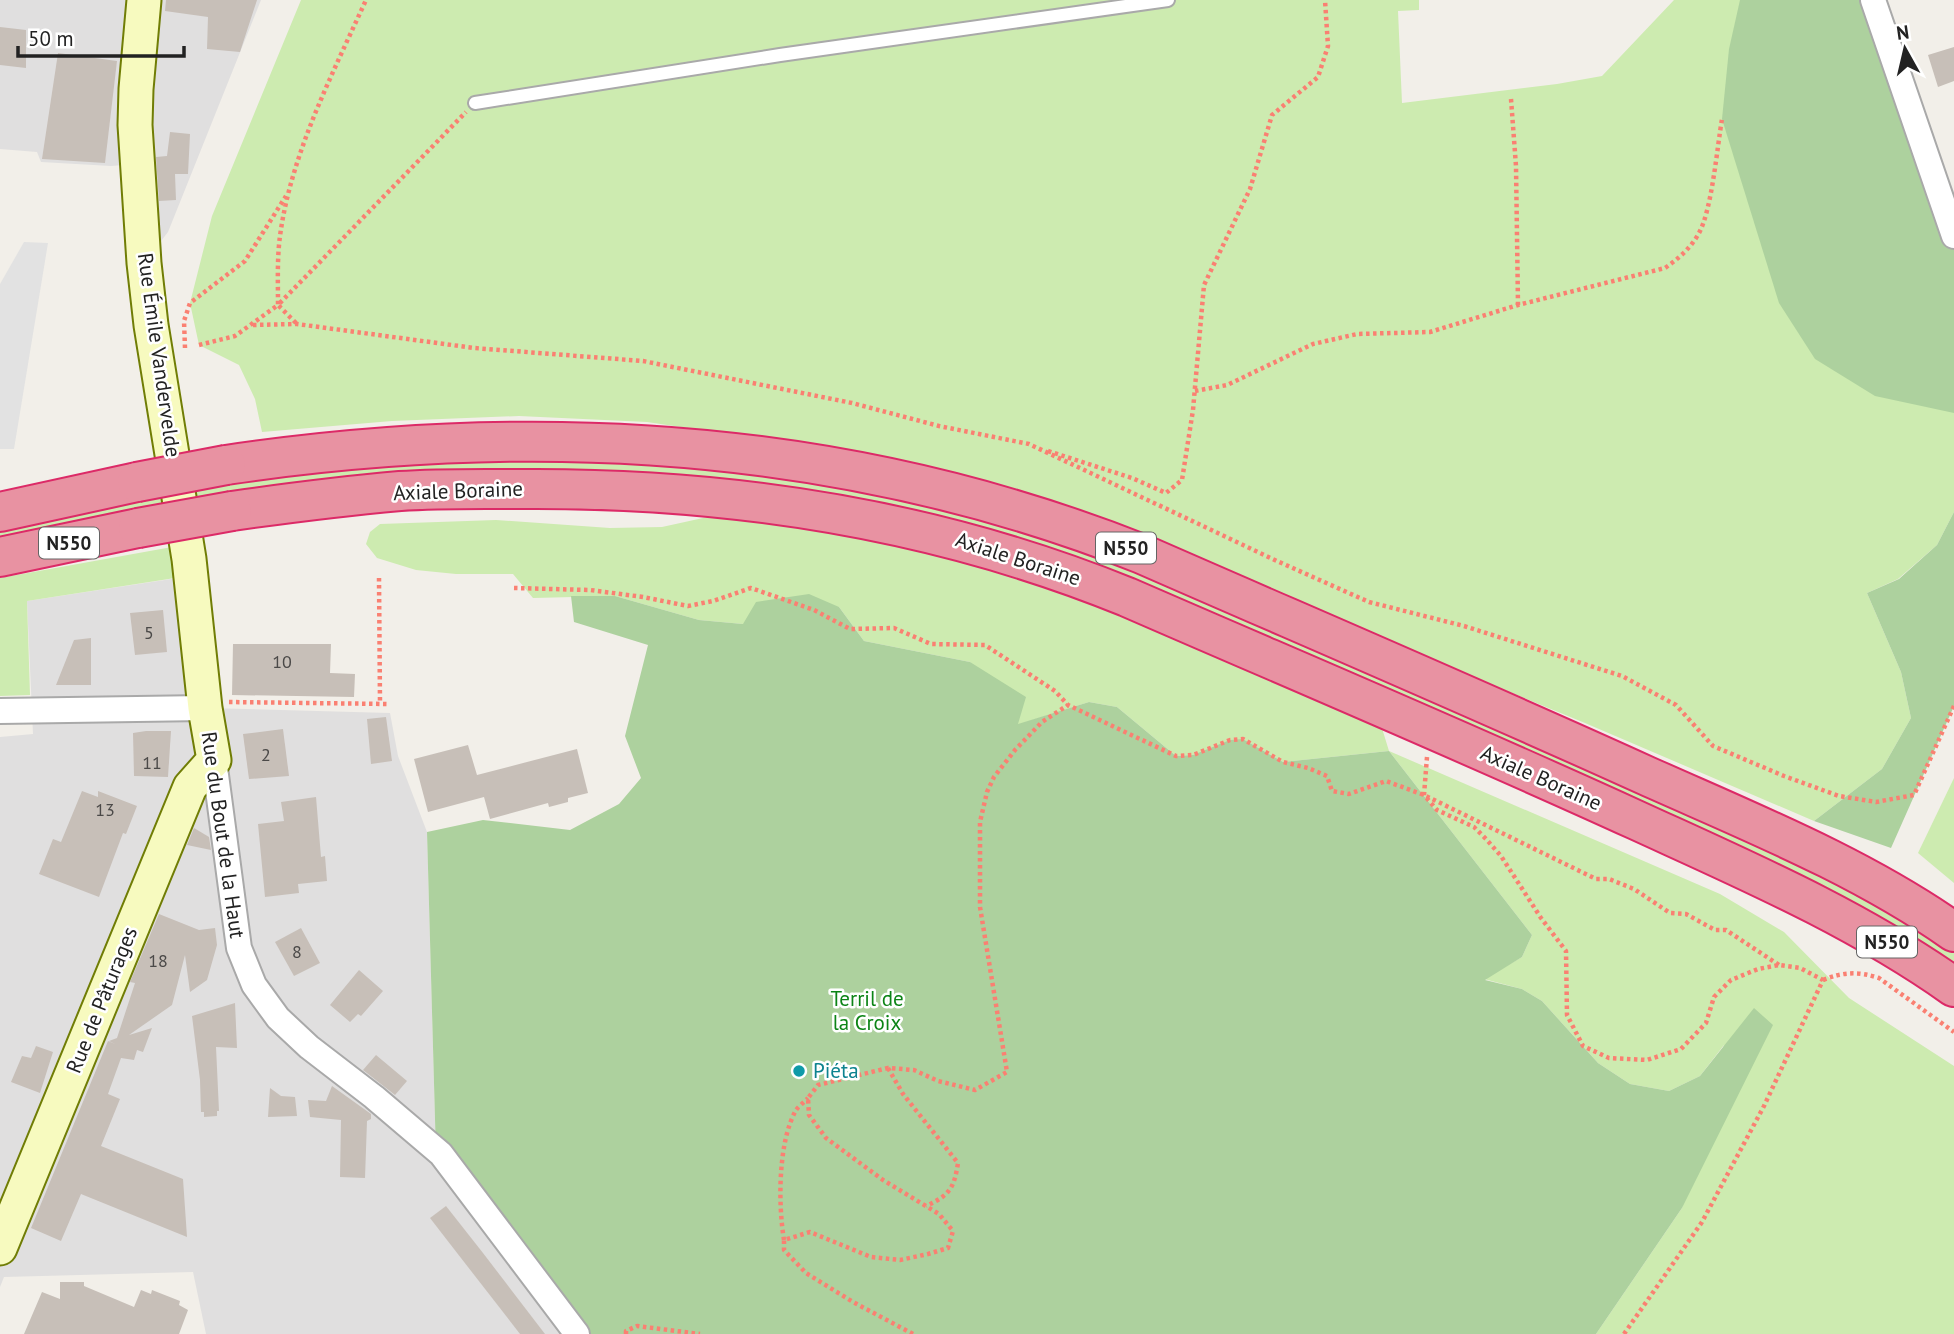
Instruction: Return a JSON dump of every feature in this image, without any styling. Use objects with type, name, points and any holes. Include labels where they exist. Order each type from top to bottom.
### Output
[{"type":"highway","name":"N550","points":[[0,512],[226,465],[332,452],[476,442],[684,446],[853,470],[966,495],[1081,530],[1142,554],[1831,859],[1892,891],[1954,932]]},
{"type":"highway","name":"Axiale Boraine","points":[[0,557],[232,511],[402,491],[593,489],[720,498],[812,510],[925,531],[998,550],[1070,574],[1580,794],[1816,903],[1872,933],[1954,987]]},
{"type":"street","name":"Rue Émile Vandervelde","points":[[144,0],[136,89],[136,175],[151,325],[190,567],[205,705]]},
{"type":"street","points":[[1873,0],[1954,236]]},
{"type":"street","points":[[0,711],[205,705]]},
{"type":"street","name":"Rue du Bout de la Haut","points":[[205,705],[239,948],[254,985],[278,1018],[309,1047],[441,1154],[577,1334]]},
{"type":"street","name":"Rue de Pâturages","points":[[0,1248],[190,787],[214,760]]},
{"type":"lane","points":[[475,103],[780,55],[1168,0]]},
{"type":"path","points":[[297,324],[278,305],[280,237],[288,194],[309,132],[366,0]]},
{"type":"path","points":[[253,325],[297,324],[474,348],[643,361],[852,403],[939,426],[1029,444],[1132,478],[1166,493],[1182,480],[1195,391],[1204,285],[1250,189],[1272,115],[1318,77],[1328,46],[1325,0]]},
{"type":"path","points":[[1511,99],[1516,166],[1518,306]]},
{"type":"path","points":[[199,345],[235,337],[278,305],[475,103]]},
{"type":"path","points":[[1195,391],[1227,385],[1312,344],[1357,334],[1430,332],[1665,268],[1682,256],[1700,232],[1709,200],[1722,119]]},
{"type":"path","points":[[185,348],[184,321],[190,303],[246,261],[288,194]]},
{"type":"path","points":[[1029,444],[1369,602],[1464,626],[1622,676],[1676,705],[1713,746],[1839,796],[1876,802],[1914,795],[1954,706]]},
{"type":"path","points":[[379,578],[380,703]]},
{"type":"path","points":[[514,588],[590,590],[688,606],[751,589],[814,610],[850,629],[894,628],[931,644],[985,645],[1055,691],[1068,705],[1176,756],[1193,755],[1230,740],[1243,739],[1283,762],[1327,776],[1332,791],[1349,794],[1386,781],[1424,796],[1596,878],[1609,879],[1634,888],[1670,913],[1686,914],[1715,930],[1726,930],[1779,965]]},
{"type":"path","points":[[205,705],[389,704]]},
{"type":"path","points":[[913,1334],[806,1273],[784,1250],[780,1215],[783,1160],[797,1109],[818,1085],[888,1068],[914,1070],[938,1081],[975,1090],[1007,1072],[980,907],[979,821],[994,778],[1015,750],[1042,722],[1068,705]]},
{"type":"path","points":[[1424,796],[1437,810],[1474,827],[1501,856],[1566,951],[1567,1015],[1583,1046],[1609,1058],[1647,1060],[1681,1049],[1706,1023],[1714,997],[1731,980],[1758,969],[1779,965],[1800,968],[1823,980]]},
{"type":"path","points":[[1624,1334],[1702,1222],[1764,1106],[1823,980],[1843,972],[1879,978],[1954,1032]]},
{"type":"path","points":[[888,1068],[925,1124],[950,1149],[958,1163],[955,1183],[947,1194],[926,1206]]},
{"type":"path","points":[[784,1240],[810,1232],[871,1257],[900,1260],[948,1248],[953,1231],[939,1214],[883,1180],[826,1138],[810,1115],[808,1098]]},
{"type":"path","points":[[626,1334],[626,1331],[637,1326],[700,1334]]},
{"type":"shaded area","points":[[0,0],[261,0],[168,232],[144,263],[136,164],[111,166],[41,162],[37,152],[0,149]]},
{"type":"shaded area","points":[[24,242],[48,243],[14,449],[0,449],[0,284]]},
{"type":"shaded area","points":[[191,576],[206,708],[390,713],[398,756],[427,832],[436,1155],[566,1334],[206,1334],[193,1272],[4,1277],[0,1287],[0,737],[33,734],[27,601]]},
{"type":"green space","points":[[301,0],[1419,0],[1419,10],[1398,11],[1402,103],[1602,76],[1674,0],[1873,0],[1954,236],[1954,512],[1937,545],[1898,579],[1867,593],[1901,672],[1911,718],[1882,769],[1814,821],[1296,604],[755,438],[647,422],[519,416],[392,421],[262,432],[255,399],[239,365],[199,345],[190,303],[212,216]]},
{"type":"green space","points":[[1740,0],[1873,0],[1954,236],[1954,413],[1875,396],[1815,359],[1779,303],[1722,119],[1729,49]]},
{"type":"green space","points":[[488,452],[730,465],[1030,526],[1752,836],[1954,947],[1954,972],[1124,581],[619,477],[0,546],[0,529],[148,493]]},
{"type":"green space","points":[[1954,512],[1954,706],[1891,848],[1814,821],[1882,769],[1911,718],[1901,672],[1867,593],[1899,579],[1937,545]]},
{"type":"green space","points":[[734,515],[865,533],[1054,583],[1381,725],[1389,751],[1283,762],[1243,739],[1193,755],[1176,756],[1117,707],[1089,702],[1017,725],[970,662],[864,641],[839,607],[743,624],[699,620],[615,596],[533,598],[513,574],[456,574],[416,570],[377,558],[366,544],[370,532],[380,524],[496,520],[610,528],[662,527],[703,518]]},
{"type":"green space","points":[[172,547],[175,578],[27,601],[30,695],[0,696],[0,578]]},
{"type":"green space","name":"Terril de la Croix","points":[[809,594],[839,607],[864,641],[970,662],[1026,697],[1018,724],[1089,702],[1117,707],[1176,756],[1193,755],[1230,740],[1243,739],[1283,762],[1389,751],[1532,935],[1522,957],[1485,980],[1522,989],[1542,1001],[1598,1063],[1630,1084],[1669,1091],[1700,1076],[1754,1008],[1773,1025],[1682,1208],[1596,1334],[566,1334],[436,1155],[427,832],[483,820],[570,830],[619,804],[641,778],[625,736],[648,645],[574,622],[571,596],[615,596],[699,620],[743,624],[756,602]]},
{"type":"green space","points":[[1389,751],[1720,894],[1784,932],[1849,998],[1954,1066],[1954,1334],[1596,1334],[1682,1208],[1724,1045],[1700,1076],[1669,1091],[1630,1084],[1598,1063],[1542,1001],[1522,989],[1484,979],[1522,957],[1532,935]]},
{"type":"green space","points":[[1954,778],[1954,883],[1918,853]]},
{"type":"building","points":[[166,0],[257,0],[240,52],[207,49],[208,17],[165,11]]},
{"type":"building","points":[[0,27],[26,30],[26,68],[0,65]]},
{"type":"building","points":[[1954,47],[1954,81],[1938,87],[1928,55]]},
{"type":"building","points":[[58,53],[117,61],[105,163],[42,159]]},
{"type":"building","points":[[170,132],[190,134],[188,174],[175,174],[176,200],[159,201],[156,157],[167,156]]},
{"type":"building","points":[[163,610],[167,652],[135,655],[130,613]]},
{"type":"building","points":[[91,638],[91,685],[56,685],[74,640]]},
{"type":"building","points":[[233,644],[331,644],[330,673],[355,674],[354,697],[232,695]]},
{"type":"building","points":[[386,717],[392,761],[371,764],[367,719]]},
{"type":"building","points":[[283,729],[289,776],[249,779],[243,734]]},
{"type":"building","points":[[171,731],[168,777],[134,776],[133,733]]},
{"type":"building","points":[[468,745],[477,775],[577,749],[588,793],[568,798],[568,802],[549,807],[548,803],[490,819],[484,797],[428,812],[414,759]]},
{"type":"building","points":[[82,791],[98,797],[98,791],[137,806],[126,834],[123,833],[99,897],[39,874],[53,839],[61,842]]},
{"type":"building","points":[[316,797],[321,857],[325,856],[327,881],[298,884],[299,893],[265,897],[258,824],[284,821],[281,802]]},
{"type":"building","points":[[194,828],[209,837],[211,850],[187,845]]},
{"type":"building","points":[[159,914],[199,930],[215,928],[217,945],[207,980],[190,992],[185,955],[172,1005],[129,1035],[152,1028],[143,1052],[137,1050],[134,1060],[121,1058],[108,1094],[120,1099],[101,1146],[183,1179],[187,1237],[81,1194],[61,1241],[31,1228],[108,1041],[115,1044],[109,1041],[117,1038],[135,983],[130,982]]},
{"type":"building","points":[[301,928],[320,963],[294,976],[275,942]]},
{"type":"building","points":[[359,970],[383,991],[361,1016],[358,1014],[350,1022],[330,1005]]},
{"type":"building","points":[[235,1003],[237,1048],[216,1047],[219,1111],[217,1116],[204,1117],[204,1112],[201,1112],[192,1016]]},
{"type":"building","points":[[36,1046],[53,1052],[40,1093],[11,1082],[22,1056],[31,1058]]},
{"type":"building","points":[[376,1055],[407,1081],[395,1095],[363,1070]]},
{"type":"building","points":[[332,1086],[371,1114],[371,1119],[367,1121],[365,1178],[340,1177],[341,1120],[310,1117],[308,1100],[326,1101]]},
{"type":"building","points":[[270,1088],[281,1096],[295,1097],[297,1116],[268,1117]]},
{"type":"building","points":[[446,1206],[545,1334],[520,1334],[447,1240],[430,1218]]},
{"type":"building","points":[[60,1282],[84,1282],[84,1286],[134,1307],[141,1290],[151,1294],[152,1290],[180,1301],[179,1305],[188,1310],[179,1334],[24,1334],[42,1292],[60,1299]]},
{"type":"place","name":"Piéta","points":[[799,1071]]}]
